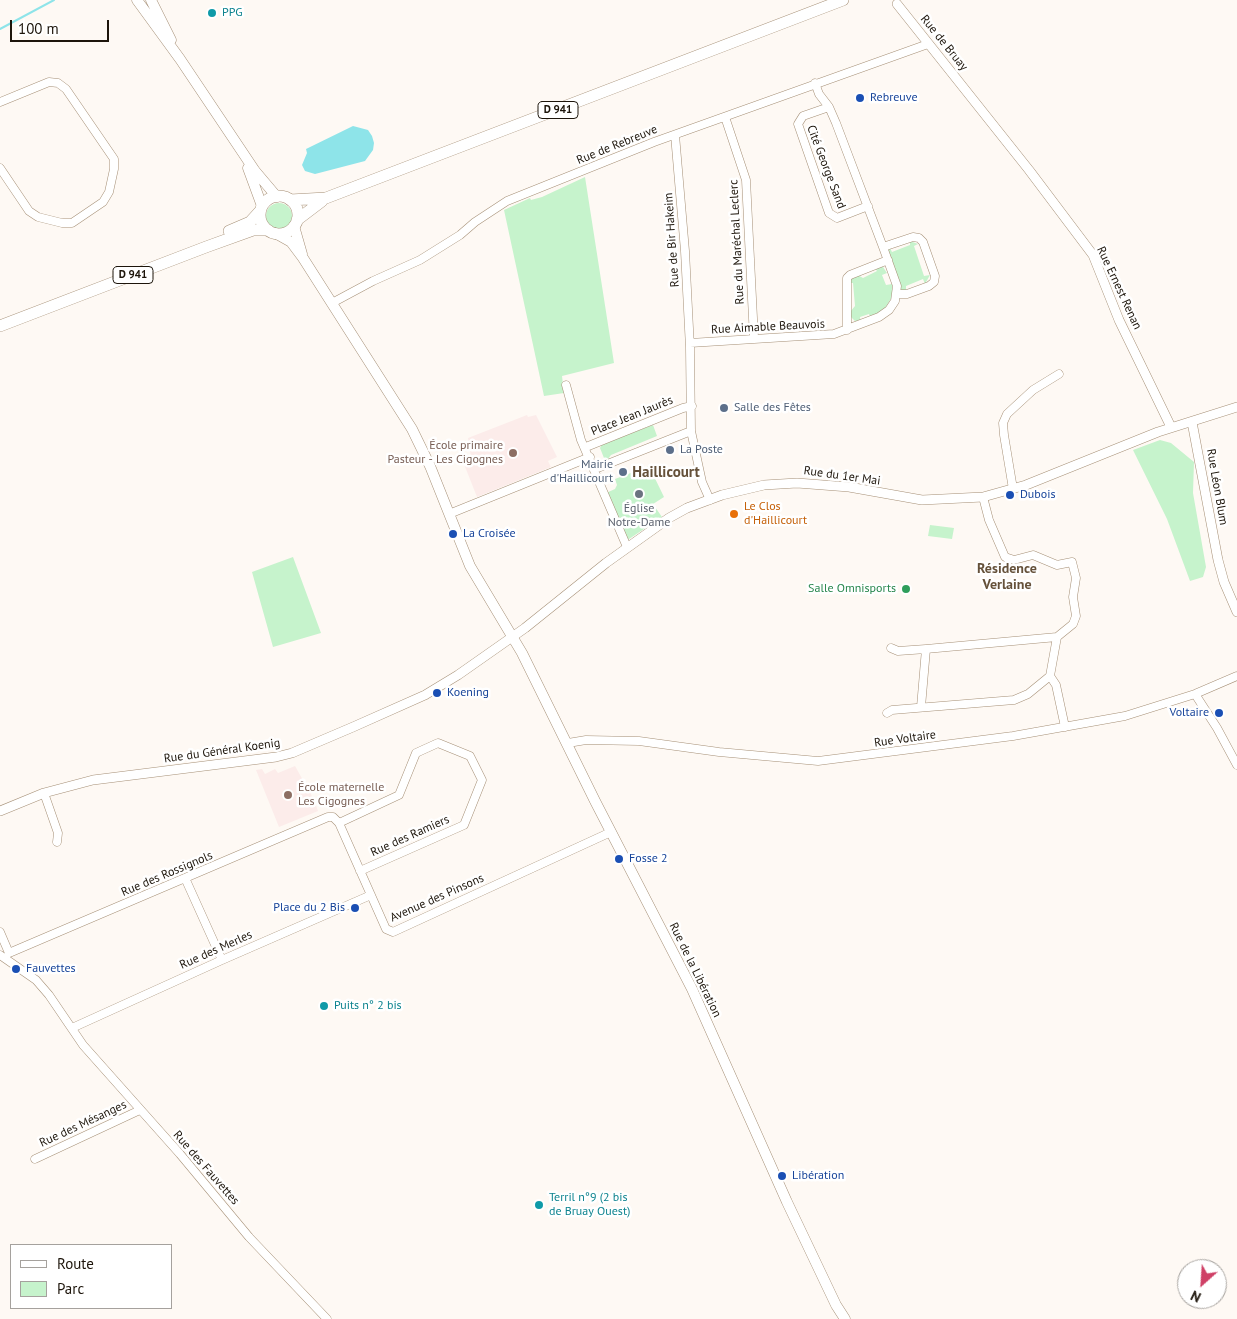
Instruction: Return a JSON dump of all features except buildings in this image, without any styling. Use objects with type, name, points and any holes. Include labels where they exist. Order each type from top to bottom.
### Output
[{"type":"main road","points":[[137,0],[180,59],[260,178],[277,196],[290,200],[296,210],[295,223],[303,258]]},
{"type":"main road","points":[[151,0],[180,59]]},
{"type":"main road","name":"D 941","points":[[290,200],[326,198],[844,0]]},
{"type":"main road","points":[[238,147],[262,208],[261,222],[272,232],[290,242],[303,258]]},
{"type":"main road","points":[[262,208],[269,199],[277,196]]},
{"type":"main road","name":"D 941","points":[[295,223],[326,198]]},
{"type":"main road","name":"D 941","points":[[0,318],[243,226],[250,222],[262,208]]},
{"type":"main road","points":[[272,232],[286,232],[295,223]]},
{"type":"main road","name":"D 941","points":[[0,326],[254,230],[272,232]]},
{"type":"main road","name":"Rue de la Libération","points":[[303,258],[412,429],[470,566],[513,637],[692,989],[787,1202],[836,1304],[846,1319]]},
{"type":"street","name":"Rue de Bruay","points":[[897,4],[972,98]]},
{"type":"street","name":"Rue de Rebreuve","points":[[332,303],[420,260],[460,235],[507,200],[815,83],[928,44]]},
{"type":"street","points":[[0,102],[49,82],[58,83],[66,89],[114,159],[114,169],[109,192],[103,202],[72,223],[62,223],[38,217],[29,211],[0,168]]},
{"type":"street","name":"Cité George Sand","points":[[815,83],[819,94],[829,107],[868,206],[897,286],[897,294]]},
{"type":"street","name":"Rue Ernest Renan","points":[[972,98],[1092,255],[1119,320],[1171,427]]},
{"type":"street","name":"Cité George Sand","points":[[829,107],[804,116],[798,124],[829,213],[837,218],[868,206]]},
{"type":"street","name":"Rue du Maréchal Leclerc","points":[[725,117],[746,180],[754,338]]},
{"type":"street","name":"Rue de Bir Hakeim","points":[[675,135],[685,251],[692,406]]},
{"type":"street","points":[[883,248],[912,237],[919,238],[923,242],[935,276],[934,282],[929,286],[907,294],[897,294],[889,310],[879,318],[847,330],[847,278],[855,272],[888,260]]},
{"type":"street","name":"Rue Aimable Beauvois","points":[[690,343],[834,334],[847,330]]},
{"type":"street","points":[[1013,489],[1004,435],[1003,423],[1006,414],[1033,390],[1059,374]]},
{"type":"street","points":[[566,385],[574,420],[595,469],[594,473],[627,547]]},
{"type":"street","name":"Place Jean Jaurès","points":[[586,447],[692,406],[691,431],[702,482],[710,500]]},
{"type":"street","name":"Rue du 1er Mai","points":[[513,637],[627,547],[678,513],[710,500],[764,485],[797,483],[849,487],[922,500],[983,497],[1013,489],[1171,427],[1237,407]]},
{"type":"street","name":"Rue Léon Blum","points":[[1192,422],[1218,560],[1224,582],[1237,612]]},
{"type":"street","points":[[595,469],[691,431]]},
{"type":"street","points":[[449,514],[590,457]]},
{"type":"street","points":[[891,648],[898,651],[1057,637],[1073,624],[1076,616],[1073,598],[1076,578],[1072,562],[1057,565],[1033,555],[1014,560],[1006,557],[989,520],[983,497]]},
{"type":"street","name":"Rue du Général Koenig","points":[[0,811],[44,793],[93,780],[255,761],[292,753],[425,695],[513,637]]},
{"type":"street","points":[[888,714],[892,710],[1014,700],[1028,694],[1050,676],[1057,637]]},
{"type":"street","points":[[921,707],[926,649]]},
{"type":"street","points":[[1050,676],[1056,685],[1065,727]]},
{"type":"street","name":"Rue Voltaire","points":[[568,743],[586,740],[639,741],[719,752],[818,761],[1013,736],[1125,716],[1195,694],[1237,676]]},
{"type":"street","points":[[1195,694],[1217,728],[1237,766]]},
{"type":"street","name":"Rue des Ramiers","points":[[336,820],[399,795],[416,752],[438,743],[470,756],[482,780],[464,825],[360,870]]},
{"type":"street","points":[[44,793],[58,833],[57,842]]},
{"type":"street","name":"Rue des Rossignols","points":[[5,955],[322,820],[336,820]]},
{"type":"street","name":"Avenue des Pinsons","points":[[336,820],[386,929],[393,932],[611,832]]},
{"type":"street","points":[[185,878],[222,960]]},
{"type":"street","name":"Rue des Merles","points":[[72,1028],[222,960],[371,896]]},
{"type":"street","points":[[0,932],[5,955]]},
{"type":"street","name":"Rue des Fauvettes","points":[[5,955],[36,980],[83,1045],[249,1237],[327,1319]]},
{"type":"street","name":"Rue des Mésanges","points":[[35,1159],[140,1110]]},
{"type":"shaded area","name":"École primaire Pasteur - Les Cigognes","points":[[527,415],[528,417],[536,415],[557,457],[548,461],[551,467],[477,497],[462,459],[471,457],[468,438]]},
{"type":"shaded area","name":"École maternelle Les Cigognes","points":[[295,766],[318,811],[279,827],[256,770],[262,769],[265,774],[275,769],[278,773]]},
{"type":"green space","points":[[585,177],[614,363],[562,376],[564,393],[544,396],[504,210],[530,198],[531,200],[542,197]]},
{"type":"green space","points":[[279,203],[288,207],[292,216],[288,225],[279,229],[270,225],[266,216],[270,207]]},
{"type":"green space","points":[[910,241],[918,244],[914,246],[924,276],[930,275],[925,284],[923,279],[906,286],[906,291],[902,291],[899,289],[901,286],[888,251],[890,248],[892,252],[910,245]]},
{"type":"green space","points":[[883,267],[887,273],[882,275],[886,285],[892,284],[893,295],[884,310],[871,319],[869,314],[860,317],[861,322],[856,322],[850,316],[850,312],[855,306],[853,283],[849,283],[850,279],[856,274],[863,278],[877,271],[875,268]]},
{"type":"green space","points":[[653,425],[657,436],[611,455],[608,459],[604,458],[600,448],[602,444]]},
{"type":"green space","points":[[1160,440],[1171,443],[1194,462],[1193,493],[1206,567],[1203,577],[1190,581],[1167,519],[1133,450]]},
{"type":"green space","points":[[649,466],[664,497],[653,504],[662,517],[626,541],[606,493],[615,489],[617,485],[615,479]]},
{"type":"green space","points":[[930,525],[954,528],[952,539],[928,536]]},
{"type":"green space","points":[[293,557],[321,633],[273,647],[252,572]]},
{"type":"water","points":[[353,126],[368,130],[372,136],[373,150],[365,161],[315,174],[305,171],[302,165],[307,153],[306,149]]},
{"type":"waterway","points":[[0,29],[54,0]]},
{"type":"place","name":"PPG","points":[[212,13]]},
{"type":"place","name":"Rebreuve","points":[[860,98]]},
{"type":"place","name":"Salle des Fêtes","points":[[724,408]]},
{"type":"place","name":"La Poste","points":[[670,450]]},
{"type":"place","name":"École primaire Pasteur - Les Cigognes","points":[[513,453]]},
{"type":"place","name":"Mairie d'Haillicourt","points":[[623,472]]},
{"type":"place","name":"Église Notre-Dame","points":[[639,494]]},
{"type":"place","name":"Dubois","points":[[1010,495]]},
{"type":"place","name":"Le Clos d'Haillicourt","points":[[734,514]]},
{"type":"place","name":"La Croisée","points":[[453,534]]},
{"type":"place","name":"Salle Omnisports","points":[[906,589]]},
{"type":"place","name":"Koening","points":[[437,693]]},
{"type":"place","name":"Voltaire","points":[[1219,713]]},
{"type":"place","name":"École maternelle Les Cigognes","points":[[288,795]]},
{"type":"place","name":"Fosse 2","points":[[619,859]]},
{"type":"place","name":"Place du 2 Bis","points":[[355,908]]},
{"type":"place","name":"Fauvettes","points":[[16,969]]},
{"type":"place","name":"Puits n° 2 bis","points":[[324,1006]]},
{"type":"place","name":"Libération","points":[[782,1176]]},
{"type":"place","name":"Terril n°9 (2 bis de Bruay Ouest)","points":[[539,1205]]},
{"type":"district","name":"Haillicourt","points":[[666,473]]},
{"type":"district","name":"Résidence Verlaine","points":[[1007,578]]}]
